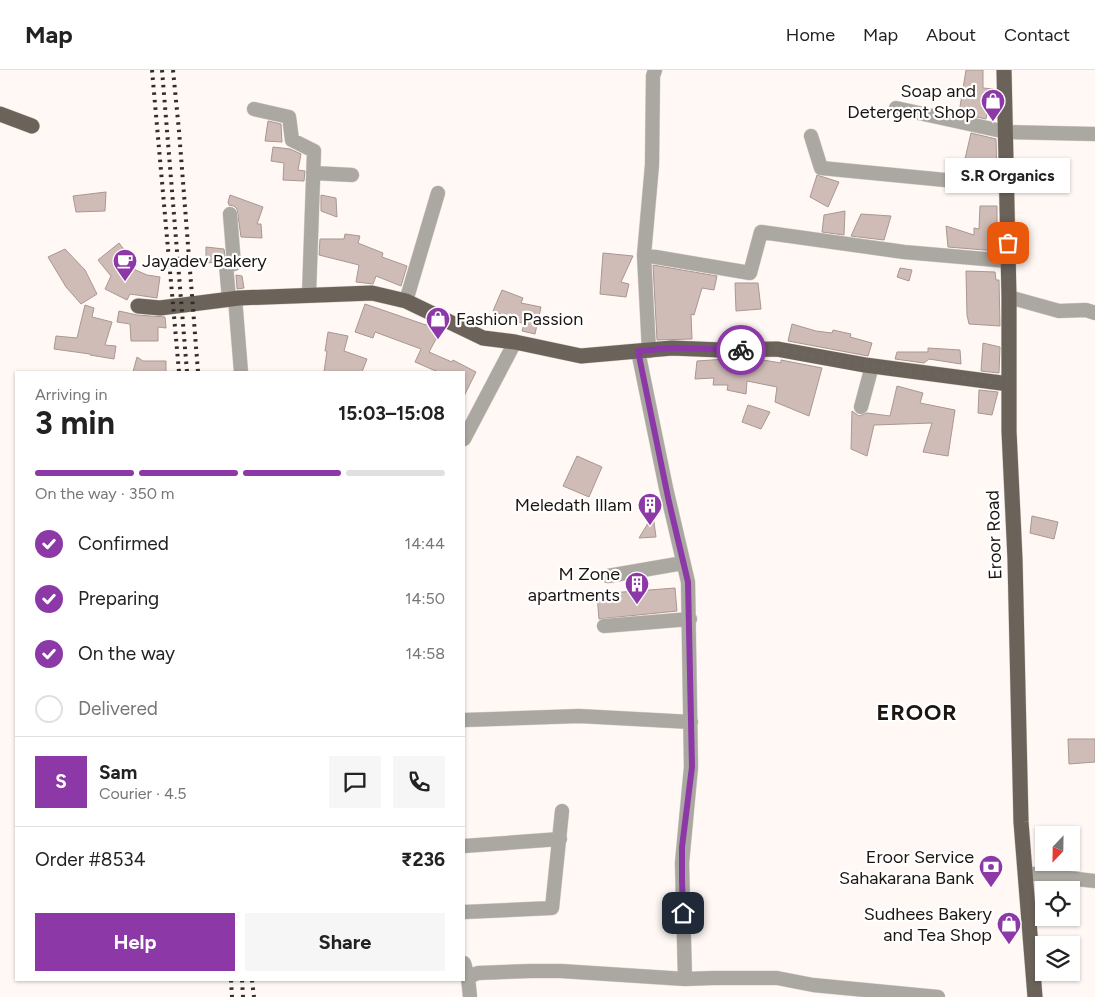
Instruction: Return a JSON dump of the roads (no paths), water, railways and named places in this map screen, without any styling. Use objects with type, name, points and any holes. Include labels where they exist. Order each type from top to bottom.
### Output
[{"type":"main road","name":"Eroor Road","points":[[1004,70],[1009,297],[1009,431],[1015,559],[1021,822],[1035,997]]},
{"type":"main road","points":[[0,114],[32,126]]},
{"type":"main road","points":[[138,306],[160,308],[232,299],[372,293],[406,300],[483,338],[515,342],[581,356],[672,348],[720,350],[777,349],[872,366],[1008,384]]},
{"type":"street","points":[[656,70],[653,76],[652,165],[644,255],[643,351],[688,582],[691,779],[682,863],[685,979]]},
{"type":"street","points":[[896,108],[1006,132],[1095,134]]},
{"type":"street","points":[[254,109],[289,117],[292,140],[314,151],[309,295]]},
{"type":"street","points":[[812,136],[821,168],[1007,186]]},
{"type":"street","points":[[313,173],[352,175]]},
{"type":"street","points":[[406,300],[438,192]]},
{"type":"street","points":[[230,214],[234,264],[226,265],[241,371]]},
{"type":"street","points":[[644,255],[750,273],[761,232],[904,252],[1008,262]]},
{"type":"street","points":[[1009,297],[1059,311],[1086,310],[1095,313]]},
{"type":"street","points":[[465,437],[515,342]]},
{"type":"street","points":[[860,407],[872,366]]},
{"type":"street","points":[[608,576],[683,563]]},
{"type":"street","points":[[604,626],[690,619]]},
{"type":"street","points":[[465,720],[579,716],[691,722]]},
{"type":"street","points":[[465,912],[552,908],[562,811]]},
{"type":"street","points":[[465,846],[560,839]]},
{"type":"street","points":[[1025,873],[1095,881]]},
{"type":"street","points":[[470,997],[465,970],[478,973],[561,971],[685,979],[777,978],[813,985],[938,997]]},
{"type":"railway","points":[[152,70],[179,371]]},
{"type":"railway","points":[[162,70],[187,371]]},
{"type":"railway","points":[[173,70],[198,371]]},
{"type":"railway","points":[[231,981],[232,997]]},
{"type":"railway","points":[[242,981],[243,997]]},
{"type":"railway","points":[[252,981],[254,997]]},
{"type":"place","name":"Soap and Detergent Shop","points":[[993,122]]},
{"type":"place","name":"S.R Organics","points":[[1008,243]]},
{"type":"place","name":"Jayadev Bakery","points":[[125,282]]},
{"type":"place","name":"Fashion Passion","points":[[438,340]]},
{"type":"place","name":"Meledath Illam","points":[[650,526]]},
{"type":"place","name":"M Zone apartments","points":[[637,605]]},
{"type":"place","name":"Eroor Service Sahakarana Bank","points":[[991,888]]},
{"type":"place","name":"Sudhees Bakery and Tea Shop","points":[[1009,945]]},
{"type":"district","name":"EROOR","points":[[917,712]]}]
